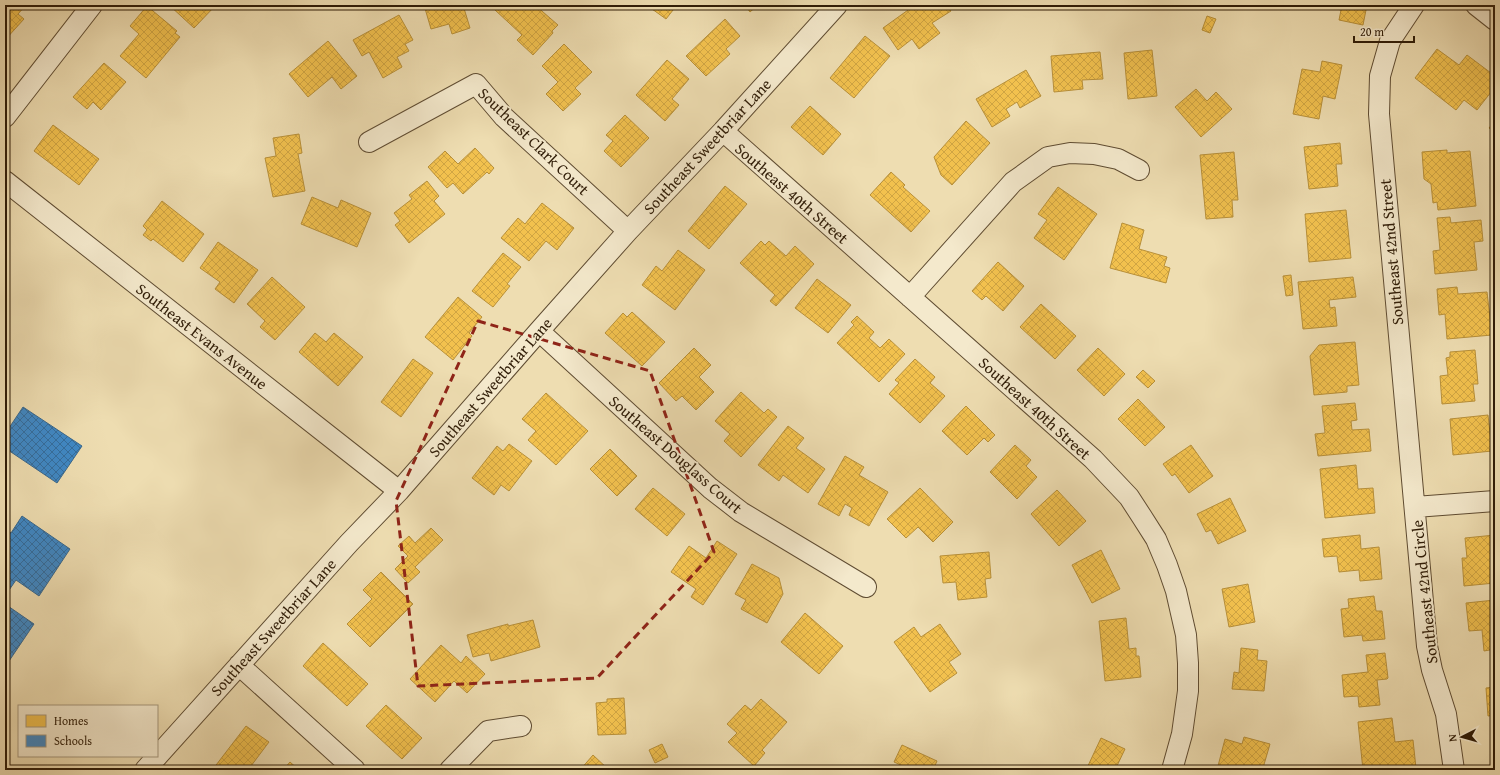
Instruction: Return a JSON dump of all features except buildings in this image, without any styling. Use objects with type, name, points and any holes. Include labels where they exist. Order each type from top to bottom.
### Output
[{"type":"street","points":[[5,117],[92,5]]},
{"type":"street","name":"Southeast Sweetbriar Lane","points":[[158,756],[349,543],[399,491],[628,232],[723,131],[837,5]]},
{"type":"street","name":"Southeast 42nd Street","points":[[1414,5],[1390,41],[1380,76],[1379,114],[1414,507]]},
{"type":"street","points":[[1476,5],[1495,20]]},
{"type":"street","name":"Southeast Clark Court","points":[[369,142],[476,84],[504,117],[628,232]]},
{"type":"street","name":"Southeast 40th Street","points":[[723,131],[1093,459],[1129,497],[1156,539],[1176,591],[1186,635],[1188,691],[1182,734],[1172,770]]},
{"type":"street","points":[[910,297],[1013,182],[1048,157],[1070,153],[1094,154],[1118,159],[1139,170]]},
{"type":"street","name":"Southeast Evans Avenue","points":[[5,181],[399,491]]},
{"type":"street","name":"Southeast Douglass Court","points":[[539,331],[710,488],[741,512],[866,586]]},
{"type":"street","points":[[1414,507],[1495,501]]},
{"type":"street","name":"Southeast 42nd Circle","points":[[1414,507],[1427,646],[1432,670],[1446,714],[1454,770]]},
{"type":"street","points":[[240,665],[355,770]]},
{"type":"street","points":[[450,770],[488,731],[521,726]]},
{"type":"street","name":"Southeast Sweetbriar Lane","points":[[145,770],[157,757]]},
{"type":"highlighted area","points":[[478,321],[650,371],[714,552],[597,678],[418,686],[396,501]]}]
